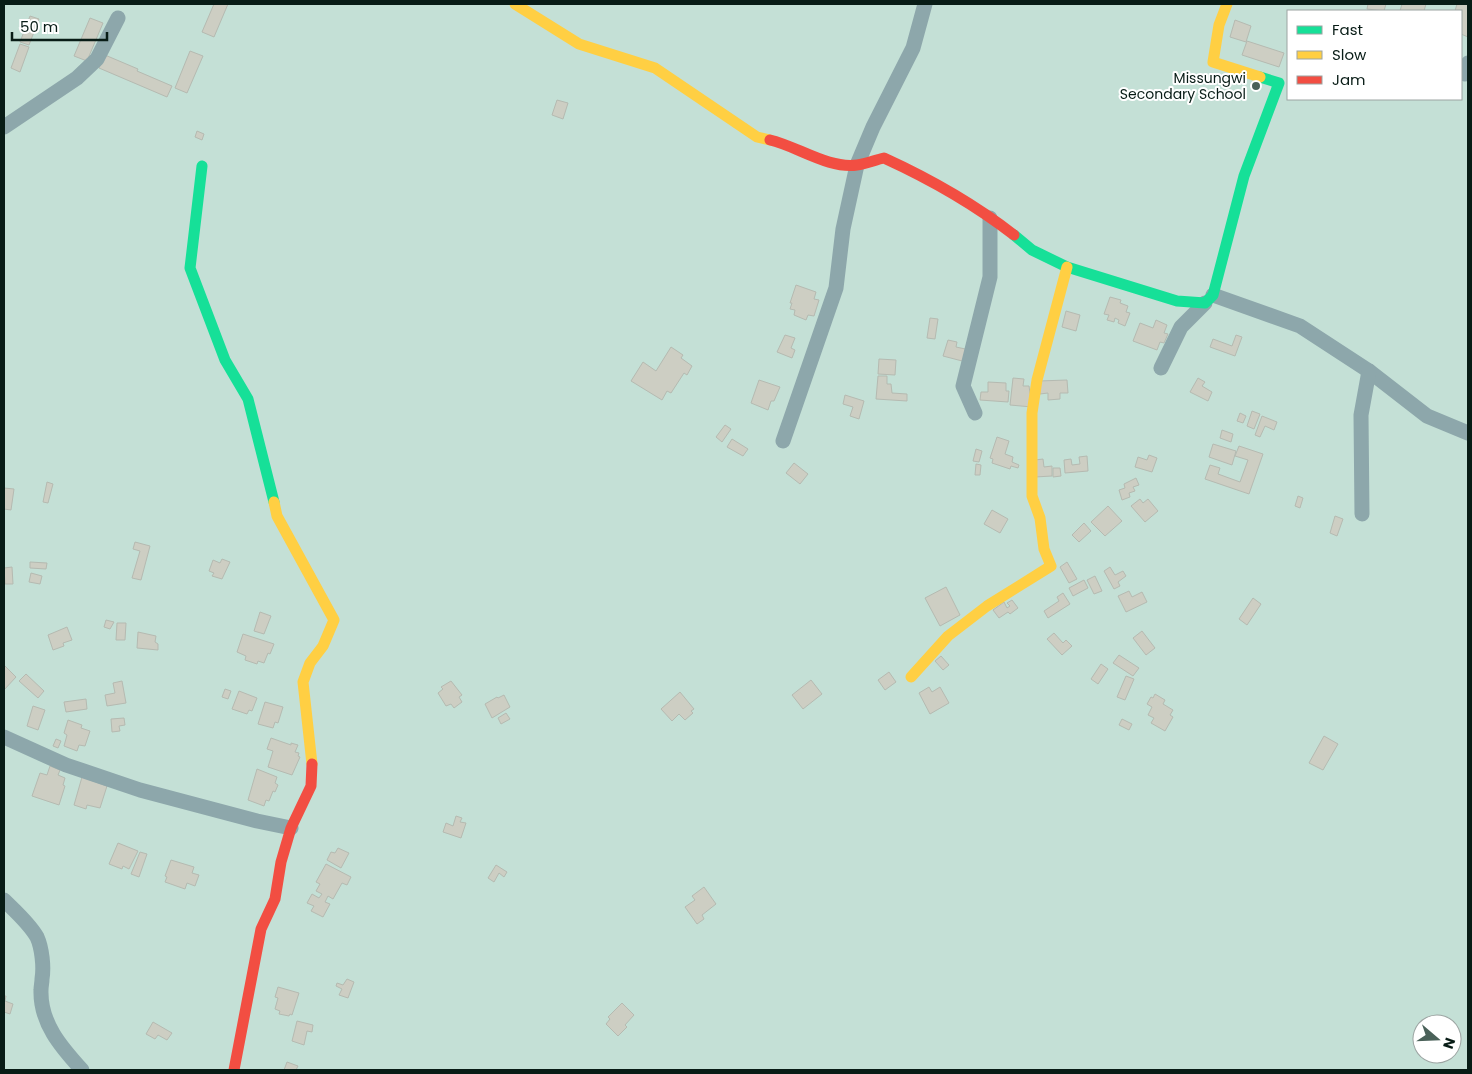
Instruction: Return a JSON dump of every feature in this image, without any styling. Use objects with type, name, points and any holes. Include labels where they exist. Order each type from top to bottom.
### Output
[{"type":"street","points":[[514,4],[522,6],[537,19],[579,44],[655,68],[758,137],[784,143],[801,152],[843,165],[857,165],[884,158],[937,184],[990,218],[1032,250],[1067,267],[1178,301],[1209,299],[1300,326],[1369,371],[1427,416],[1468,433]]},
{"type":"street","points":[[783,441],[836,288],[843,229],[857,165],[873,127],[912,48],[925,4]]},
{"type":"street","points":[[1161,368],[1181,327],[1209,299],[1244,176],[1279,83],[1213,62],[1219,25],[1227,4]]},
{"type":"street","points":[[4,126],[76,78],[97,58],[118,18]]},
{"type":"street","points":[[202,166],[190,268],[225,360],[248,399],[277,516],[334,620],[323,646],[310,663],[303,682],[312,757],[311,786],[291,828],[281,862],[275,899],[261,930],[234,1070]]},
{"type":"street","points":[[975,413],[963,386],[990,277],[990,218]]},
{"type":"street","points":[[911,677],[948,636],[987,606],[1051,566],[1044,549],[1040,518],[1032,496],[1032,413],[1037,380],[1067,267]]},
{"type":"street","points":[[1362,514],[1361,415],[1369,371]]},
{"type":"street","points":[[4,737],[66,765],[140,790],[257,821],[291,828]]},
{"type":"street","points":[[4,900],[38,939],[43,978],[40,992],[47,1022],[57,1041],[82,1070]]},
{"type":"building","points":[[214,4],[228,4],[214,37],[202,32]]},
{"type":"building","points":[[1368,4],[1386,4],[1384,10],[1367,9]]},
{"type":"building","points":[[1402,4],[1426,4],[1424,10],[1400,10]]},
{"type":"building","points":[[1457,4],[1468,4],[1468,37],[1462,34],[1462,10],[1455,10]]},
{"type":"building","points":[[30,16],[39,19],[29,45],[20,42]]},
{"type":"building","points":[[90,18],[103,23],[87,61],[74,56]]},
{"type":"building","points":[[1235,20],[1251,26],[1246,42],[1230,37]]},
{"type":"building","points":[[1247,41],[1284,53],[1279,67],[1242,55]]},
{"type":"building","points":[[20,44],[29,47],[20,72],[11,68]]},
{"type":"building","points":[[190,51],[203,56],[187,93],[175,88]]},
{"type":"building","points":[[105,55],[172,86],[167,97],[99,68]]},
{"type":"building","points":[[557,100],[568,103],[563,119],[552,115]]},
{"type":"building","points":[[197,131],[204,134],[202,140],[195,137]]},
{"type":"building","points":[[796,285],[816,292],[814,299],[819,300],[814,316],[808,315],[806,320],[794,315],[795,310],[790,309]]},
{"type":"building","points":[[1110,297],[1121,300],[1120,303],[1128,306],[1126,312],[1130,313],[1125,326],[1118,323],[1119,320],[1115,318],[1114,322],[1107,320],[1109,315],[1104,314]]},
{"type":"building","points":[[1066,311],[1080,315],[1076,331],[1062,327]]},
{"type":"building","points":[[930,318],[938,319],[935,339],[927,338]]},
{"type":"building","points":[[1156,320],[1167,325],[1164,333],[1168,334],[1164,343],[1160,342],[1157,350],[1133,341],[1140,323],[1153,328]]},
{"type":"building","points":[[785,335],[795,338],[791,348],[795,350],[792,358],[777,352]]},
{"type":"building","points":[[1236,335],[1242,337],[1235,356],[1210,347],[1213,339],[1232,346]]},
{"type":"building","points":[[948,340],[957,342],[956,347],[970,350],[966,362],[943,356]]},
{"type":"building","points":[[671,347],[683,355],[681,358],[692,366],[687,375],[684,373],[671,393],[667,391],[662,400],[631,381],[643,362],[656,371]]},
{"type":"building","points":[[879,359],[896,360],[895,375],[878,374]]},
{"type":"building","points":[[878,376],[887,376],[887,384],[891,384],[892,393],[907,394],[907,401],[876,399]]},
{"type":"building","points":[[1013,378],[1024,379],[1023,386],[1029,386],[1032,407],[1010,405]]},
{"type":"building","points":[[1198,378],[1205,382],[1202,386],[1212,392],[1208,401],[1190,392]]},
{"type":"building","points":[[759,380],[780,387],[774,401],[771,401],[768,410],[751,403]]},
{"type":"building","points":[[1067,380],[1068,393],[1060,393],[1060,399],[1048,400],[1048,393],[1040,394],[1039,381]]},
{"type":"building","points":[[988,382],[1006,383],[1006,391],[1009,391],[1008,402],[980,400],[981,392],[988,392]]},
{"type":"building","points":[[845,395],[864,401],[859,419],[850,416],[853,407],[843,404]]},
{"type":"building","points":[[1252,411],[1260,414],[1254,429],[1247,426]]},
{"type":"building","points":[[1240,413],[1246,416],[1243,423],[1237,421]]},
{"type":"building","points":[[1262,416],[1277,422],[1274,430],[1265,426],[1260,437],[1255,435]]},
{"type":"building","points":[[725,425],[731,429],[722,442],[716,437]]},
{"type":"building","points":[[1222,430],[1233,434],[1231,442],[1220,438]]},
{"type":"building","points":[[997,437],[1009,441],[1005,454],[1013,457],[1012,462],[1019,465],[1018,468],[1011,466],[1010,469],[992,463],[993,459],[990,458]]},
{"type":"building","points":[[732,439],[748,449],[743,456],[727,447]]},
{"type":"building","points":[[1213,444],[1236,451],[1232,465],[1209,457]]},
{"type":"building","points":[[1239,446],[1263,454],[1249,494],[1205,479],[1210,465],[1220,468],[1218,474],[1240,482],[1248,460],[1235,456]]},
{"type":"building","points":[[976,449],[982,451],[979,462],[973,461]]},
{"type":"building","points":[[1149,455],[1157,458],[1152,472],[1135,467],[1138,457],[1147,460]]},
{"type":"building","points":[[1087,456],[1088,471],[1065,473],[1064,460],[1071,459],[1072,465],[1080,464],[1079,457]]},
{"type":"building","points":[[1043,459],[1044,467],[1052,466],[1052,476],[1035,477],[1035,460]]},
{"type":"building","points":[[794,463],[808,474],[800,484],[786,473]]},
{"type":"building","points":[[976,464],[981,465],[980,475],[975,475]]},
{"type":"building","points":[[1053,468],[1060,468],[1061,476],[1053,477]]},
{"type":"building","points":[[1136,478],[1139,485],[1133,487],[1135,491],[1129,493],[1130,497],[1122,500],[1119,490],[1125,488],[1124,484]]},
{"type":"building","points":[[47,482],[53,484],[48,503],[43,502]]},
{"type":"building","points":[[4,488],[14,489],[11,510],[4,509]]},
{"type":"building","points":[[1298,496],[1303,498],[1300,508],[1295,506]]},
{"type":"building","points":[[1140,499],[1143,503],[1148,499],[1158,511],[1145,522],[1131,506]]},
{"type":"building","points":[[1108,506],[1122,521],[1105,536],[1091,522]]},
{"type":"building","points":[[992,510],[1008,519],[1000,533],[984,524]]},
{"type":"building","points":[[1335,516],[1343,519],[1337,536],[1330,533]]},
{"type":"building","points":[[1084,523],[1091,531],[1079,542],[1072,535]]},
{"type":"building","points":[[135,542],[150,546],[141,580],[132,578],[140,551],[133,549]]},
{"type":"building","points":[[222,559],[230,562],[222,579],[212,576],[214,573],[209,571],[213,560],[220,563]]},
{"type":"building","points":[[30,562],[47,563],[46,569],[30,568]]},
{"type":"building","points":[[1067,562],[1077,579],[1069,583],[1060,567]]},
{"type":"building","points":[[12,567],[13,584],[5,584],[4,568]]},
{"type":"building","points":[[1110,567],[1115,575],[1123,571],[1126,576],[1118,582],[1120,586],[1114,589],[1104,571]]},
{"type":"building","points":[[31,573],[42,576],[40,584],[29,582]]},
{"type":"building","points":[[1095,576],[1102,591],[1094,594],[1087,580]]},
{"type":"building","points":[[1084,580],[1088,588],[1073,596],[1069,588]]},
{"type":"building","points":[[946,587],[960,615],[940,626],[925,598]]},
{"type":"building","points":[[1129,591],[1132,597],[1142,592],[1147,602],[1126,612],[1118,596]]},
{"type":"building","points":[[1063,593],[1070,604],[1048,618],[1044,611],[1059,601],[1057,597]]},
{"type":"building","points":[[1253,598],[1261,604],[1247,625],[1239,619]]},
{"type":"building","points":[[1012,600],[1018,608],[1010,614],[1008,612],[999,618],[993,610],[1004,602],[1007,608],[1010,606],[1007,603]]},
{"type":"building","points":[[260,612],[271,616],[264,634],[254,631]]},
{"type":"building","points":[[106,620],[114,622],[110,629],[104,627]]},
{"type":"building","points":[[117,623],[126,623],[125,640],[116,640]]},
{"type":"building","points":[[67,627],[72,640],[63,643],[64,646],[53,650],[48,635]]},
{"type":"building","points":[[1142,631],[1155,648],[1146,655],[1133,638]]},
{"type":"building","points":[[138,632],[156,636],[155,642],[158,644],[158,650],[137,648]]},
{"type":"building","points":[[1054,633],[1063,643],[1066,640],[1072,646],[1062,655],[1047,639]]},
{"type":"building","points":[[243,634],[274,644],[264,663],[258,661],[257,664],[245,660],[246,656],[237,652]]},
{"type":"building","points":[[1119,655],[1139,668],[1133,676],[1113,663]]},
{"type":"building","points":[[941,656],[949,665],[943,670],[935,661]]},
{"type":"building","points":[[1101,664],[1108,669],[1098,684],[1091,679]]},
{"type":"building","points":[[4,665],[16,677],[4,690]]},
{"type":"building","points":[[889,672],[896,682],[885,690],[878,680]]},
{"type":"building","points":[[26,674],[44,691],[38,698],[19,681]]},
{"type":"building","points":[[1126,676],[1134,679],[1125,700],[1117,697]]},
{"type":"building","points":[[811,680],[822,694],[803,709],[792,695]]},
{"type":"building","points":[[122,681],[126,703],[107,706],[105,695],[115,693],[113,683]]},
{"type":"building","points":[[451,681],[462,695],[459,697],[462,702],[454,708],[451,704],[446,706],[438,693],[443,689],[441,687]]},
{"type":"building","points":[[929,687],[932,692],[940,687],[949,703],[930,714],[919,693]]},
{"type":"building","points":[[225,689],[231,691],[228,699],[222,697]]},
{"type":"building","points":[[239,691],[257,698],[252,711],[249,710],[247,714],[232,709]]},
{"type":"building","points":[[680,692],[694,709],[691,711],[693,713],[685,720],[679,714],[672,721],[661,709]]},
{"type":"building","points":[[1155,694],[1165,700],[1163,704],[1173,710],[1170,715],[1173,717],[1165,731],[1151,723],[1154,718],[1148,715],[1152,707],[1147,704]]},
{"type":"building","points":[[504,695],[510,707],[492,718],[485,704]]},
{"type":"building","points":[[86,699],[87,709],[66,712],[64,702]]},
{"type":"building","points":[[265,702],[283,707],[278,723],[275,722],[273,728],[258,724]]},
{"type":"building","points":[[33,706],[45,710],[38,730],[27,726]]},
{"type":"building","points":[[506,713],[510,719],[501,724],[498,718]]},
{"type":"building","points":[[124,718],[125,725],[119,726],[120,731],[112,732],[111,719]]},
{"type":"building","points":[[1122,719],[1132,724],[1129,730],[1119,725]]},
{"type":"building","points":[[68,720],[82,725],[81,728],[90,731],[85,746],[79,745],[77,751],[64,746],[67,735],[64,733]]},
{"type":"building","points":[[1324,736],[1338,744],[1323,770],[1309,763]]},
{"type":"building","points":[[271,738],[291,745],[291,743],[298,745],[295,752],[299,753],[298,756],[300,757],[292,775],[268,767],[273,751],[267,749]]},
{"type":"building","points":[[56,739],[61,741],[58,748],[53,746]]},
{"type":"building","points":[[50,766],[60,770],[58,775],[65,778],[63,785],[65,786],[59,805],[32,796],[40,773],[47,775]]},
{"type":"building","points":[[257,769],[277,777],[275,783],[278,785],[275,792],[273,791],[269,801],[266,800],[264,806],[248,800]]},
{"type":"building","points":[[82,777],[107,786],[100,808],[87,805],[86,809],[74,805]]},
{"type":"building","points":[[456,816],[462,818],[460,822],[466,823],[461,838],[443,832],[446,823],[453,826]]},
{"type":"building","points":[[118,843],[138,851],[129,869],[123,866],[122,869],[109,864]]},
{"type":"building","points":[[338,848],[349,853],[341,868],[327,860],[331,852],[335,853]]},
{"type":"building","points":[[140,852],[147,854],[139,877],[131,874]]},
{"type":"building","points":[[171,860],[194,867],[192,873],[199,875],[195,886],[187,883],[185,889],[165,882],[167,877],[165,876]]},
{"type":"building","points":[[326,864],[351,877],[347,885],[342,883],[333,899],[328,896],[325,902],[330,904],[323,917],[311,911],[314,906],[307,903],[312,894],[319,898],[322,894],[316,891],[320,884],[316,882]]},
{"type":"building","points":[[496,865],[507,872],[504,877],[499,873],[494,882],[488,878]]},
{"type":"building","points":[[704,887],[716,904],[702,915],[704,919],[697,924],[685,907],[695,900],[692,896]]},
{"type":"building","points":[[347,979],[354,982],[348,998],[339,995],[342,989],[336,986],[337,983],[343,985]]},
{"type":"building","points":[[278,987],[299,993],[292,1015],[279,1014],[280,1011],[275,1009],[278,998],[275,997]]},
{"type":"building","points":[[4,996],[6,996],[5,1001],[13,1004],[10,1014],[4,1012]]},
{"type":"building","points":[[622,1003],[634,1015],[625,1025],[627,1027],[618,1036],[606,1024],[610,1019],[608,1017]]},
{"type":"building","points":[[297,1021],[313,1025],[312,1032],[307,1031],[304,1045],[292,1041]]},
{"type":"building","points":[[153,1022],[172,1033],[167,1040],[158,1035],[155,1039],[146,1034]]},
{"type":"building","points":[[287,1062],[298,1066],[296,1070],[284,1070]]},
{"type":"traffic: fast","points":[[1014,235],[1032,250],[1067,267],[1177,301],[1205,303],[1213,295],[1244,176],[1279,83],[1260,77]]},
{"type":"traffic: fast","points":[[202,166],[190,268],[225,360],[248,399],[274,502]]},
{"type":"traffic: slow","points":[[515,4],[579,44],[655,68],[757,137],[770,140]]},
{"type":"traffic: slow","points":[[1227,4],[1219,25],[1213,62],[1260,77]]},
{"type":"traffic: slow","points":[[911,677],[948,636],[987,606],[1051,566],[1044,549],[1040,518],[1032,496],[1032,413],[1037,380],[1067,267]]},
{"type":"traffic: slow","points":[[274,502],[277,516],[334,620],[323,646],[310,663],[303,682],[312,764]]},
{"type":"traffic: jam","points":[[770,140],[835,164],[857,165],[884,158],[951,193],[1014,235]]},
{"type":"traffic: jam","points":[[234,1070],[261,929],[275,899],[281,862],[291,828],[311,786],[312,764]]},
{"type":"place","name":"Missungwi Secondary School","points":[[1256,86]]}]
